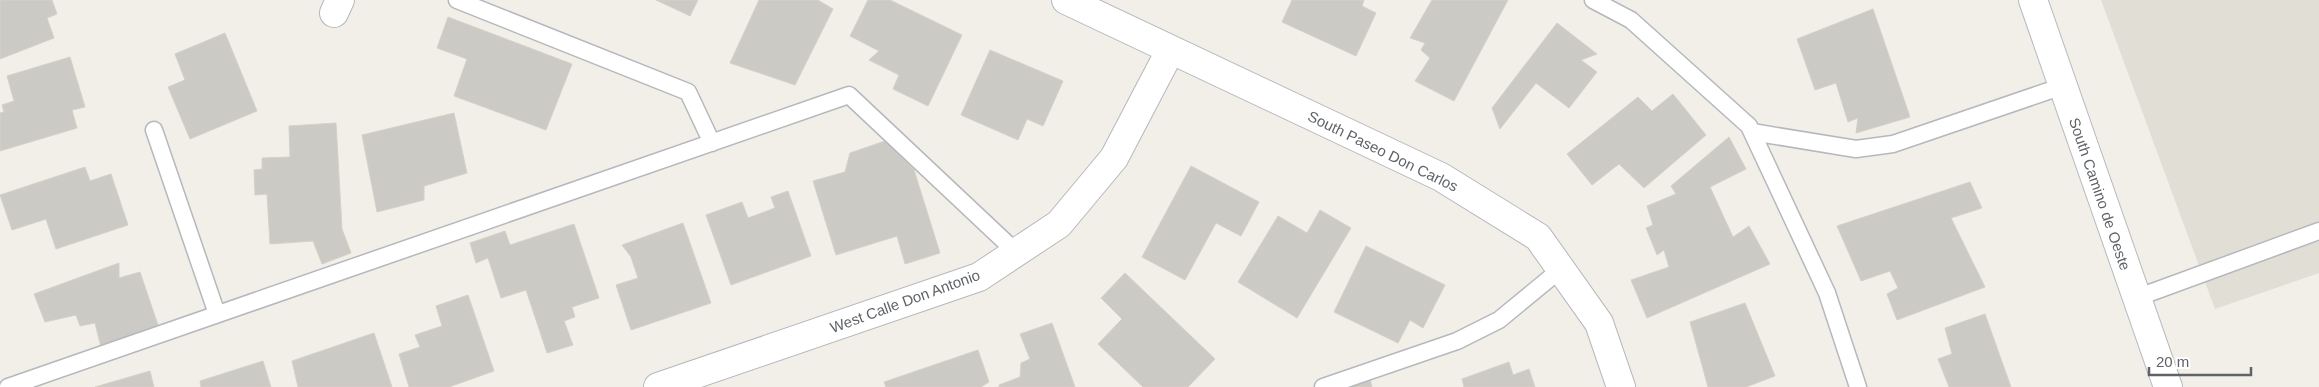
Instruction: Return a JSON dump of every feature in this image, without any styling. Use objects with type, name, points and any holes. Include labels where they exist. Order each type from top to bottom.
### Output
[{"type":"street","name":"South Paseo Don Carlos","points":[[1066,0],[1441,177],[1538,236],[1599,323],[1621,387]]},
{"type":"street","name":"South Camino de Oeste","points":[[2033,0],[2168,387]]},
{"type":"street","name":"West Calle Don Antonio","points":[[658,387],[979,277],[1060,224],[1114,158],[1170,50]]},
{"type":"lane","points":[[457,0],[688,92],[712,142]]},
{"type":"lane","points":[[1593,0],[1631,20],[1749,126],[1827,292],[1858,387]]},
{"type":"lane","points":[[1752,132],[1856,149],[1893,144],[2063,86]]},
{"type":"lane","points":[[8,387],[849,95],[1016,252]]},
{"type":"lane","points":[[154,130],[218,314]]},
{"type":"lane","points":[[2136,298],[2319,231]]},
{"type":"lane","points":[[1323,387],[1457,341],[1499,320],[1561,269]]},
{"type":"shaded area","points":[[2101,0],[2319,0],[2319,273],[2215,309]]},
{"type":"building","points":[[0,0],[52,0],[57,14],[47,18],[54,38],[0,59]]},
{"type":"building","points":[[656,0],[698,0],[690,16]]},
{"type":"building","points":[[759,0],[818,0],[833,9],[795,85],[730,63]]},
{"type":"building","points":[[868,0],[890,0],[962,35],[928,106],[893,89],[899,75],[869,60],[879,51],[850,36]]},
{"type":"building","points":[[1292,0],[1364,0],[1362,6],[1376,13],[1356,56],[1282,22]]},
{"type":"building","points":[[1432,0],[1508,0],[1454,101],[1415,81],[1430,58],[1421,50],[1425,43],[1410,38]]},
{"type":"building","points":[[1873,9],[1910,117],[1856,133],[1858,118],[1848,122],[1836,83],[1815,90],[1797,39]]},
{"type":"building","points":[[448,17],[572,64],[546,130],[454,96],[467,59],[437,48]]},
{"type":"building","points":[[1557,23],[1597,54],[1581,60],[1597,72],[1569,108],[1536,83],[1500,129],[1492,108]]},
{"type":"building","points":[[225,33],[257,111],[190,139],[168,87],[185,80],[175,54]]},
{"type":"building","points":[[990,50],[1063,81],[1043,126],[1027,119],[1018,140],[961,115]]},
{"type":"building","points":[[70,57],[85,107],[72,110],[77,128],[0,151],[0,113],[4,112],[2,105],[14,101],[7,76]]},
{"type":"building","points":[[1673,94],[1706,135],[1644,188],[1619,164],[1592,185],[1567,154],[1638,97],[1652,111]]},
{"type":"building","points":[[454,113],[467,173],[424,186],[424,200],[377,212],[362,135]]},
{"type":"building","points":[[336,123],[342,229],[351,253],[322,264],[313,241],[270,244],[267,194],[255,195],[254,170],[262,169],[262,158],[290,157],[289,126]]},
{"type":"building","points":[[1729,137],[1746,169],[1710,187],[1733,237],[1749,226],[1770,264],[1647,318],[1631,280],[1669,267],[1664,250],[1657,255],[1646,228],[1653,225],[1647,206],[1676,194],[1671,186]]},
{"type":"building","points":[[885,141],[914,170],[940,253],[905,264],[897,236],[836,255],[813,181],[845,172],[850,153]]},
{"type":"building","points":[[1191,166],[1259,202],[1241,236],[1216,223],[1185,280],[1142,257]]},
{"type":"building","points":[[85,167],[90,181],[111,174],[128,225],[56,249],[46,219],[12,230],[0,195]]},
{"type":"building","points":[[1970,182],[1982,208],[1951,218],[1985,287],[1897,320],[1887,294],[1898,288],[1890,271],[1861,281],[1837,226]]},
{"type":"building","points":[[788,191],[811,256],[731,285],[706,215],[742,202],[748,218],[775,208],[771,197]]},
{"type":"building","points":[[1320,210],[1351,228],[1297,318],[1238,282],[1278,216],[1307,233]]},
{"type":"building","points":[[683,223],[711,303],[631,330],[616,285],[638,278],[631,257],[622,245]]},
{"type":"building","points":[[574,224],[599,298],[572,307],[575,317],[564,321],[573,345],[547,353],[526,290],[501,298],[488,258],[476,263],[470,243],[505,231],[510,245]]},
{"type":"building","points":[[1366,246],[1445,285],[1423,328],[1410,320],[1398,343],[1334,312]]},
{"type":"building","points":[[119,263],[119,278],[140,272],[159,328],[101,347],[95,323],[80,326],[76,315],[45,322],[34,294]]},
{"type":"building","points":[[1125,273],[1215,359],[1188,387],[1143,387],[1098,344],[1122,319],[1101,298]]},
{"type":"building","points":[[468,295],[494,371],[449,387],[409,387],[399,354],[420,347],[415,335],[442,326],[436,306]]},
{"type":"building","points":[[1745,303],[1775,376],[1746,387],[1708,387],[1690,322]]},
{"type":"building","points":[[1985,314],[2011,387],[1949,387],[1938,359],[1952,354],[1945,328]]},
{"type":"building","points":[[1052,323],[1075,387],[999,387],[999,385],[1020,377],[1021,363],[1030,359],[1020,334]]},
{"type":"building","points":[[374,333],[392,387],[298,387],[292,361]]},
{"type":"building","points":[[978,350],[989,382],[981,387],[886,387],[884,382]]},
{"type":"building","points":[[263,361],[271,387],[201,387],[200,381]]},
{"type":"building","points":[[1509,362],[1513,375],[1529,369],[1535,387],[1464,387],[1462,379]]},
{"type":"building","points":[[150,371],[154,387],[95,387]]},
{"type":"building","points":[[1370,379],[1372,387],[1348,387]]}]
